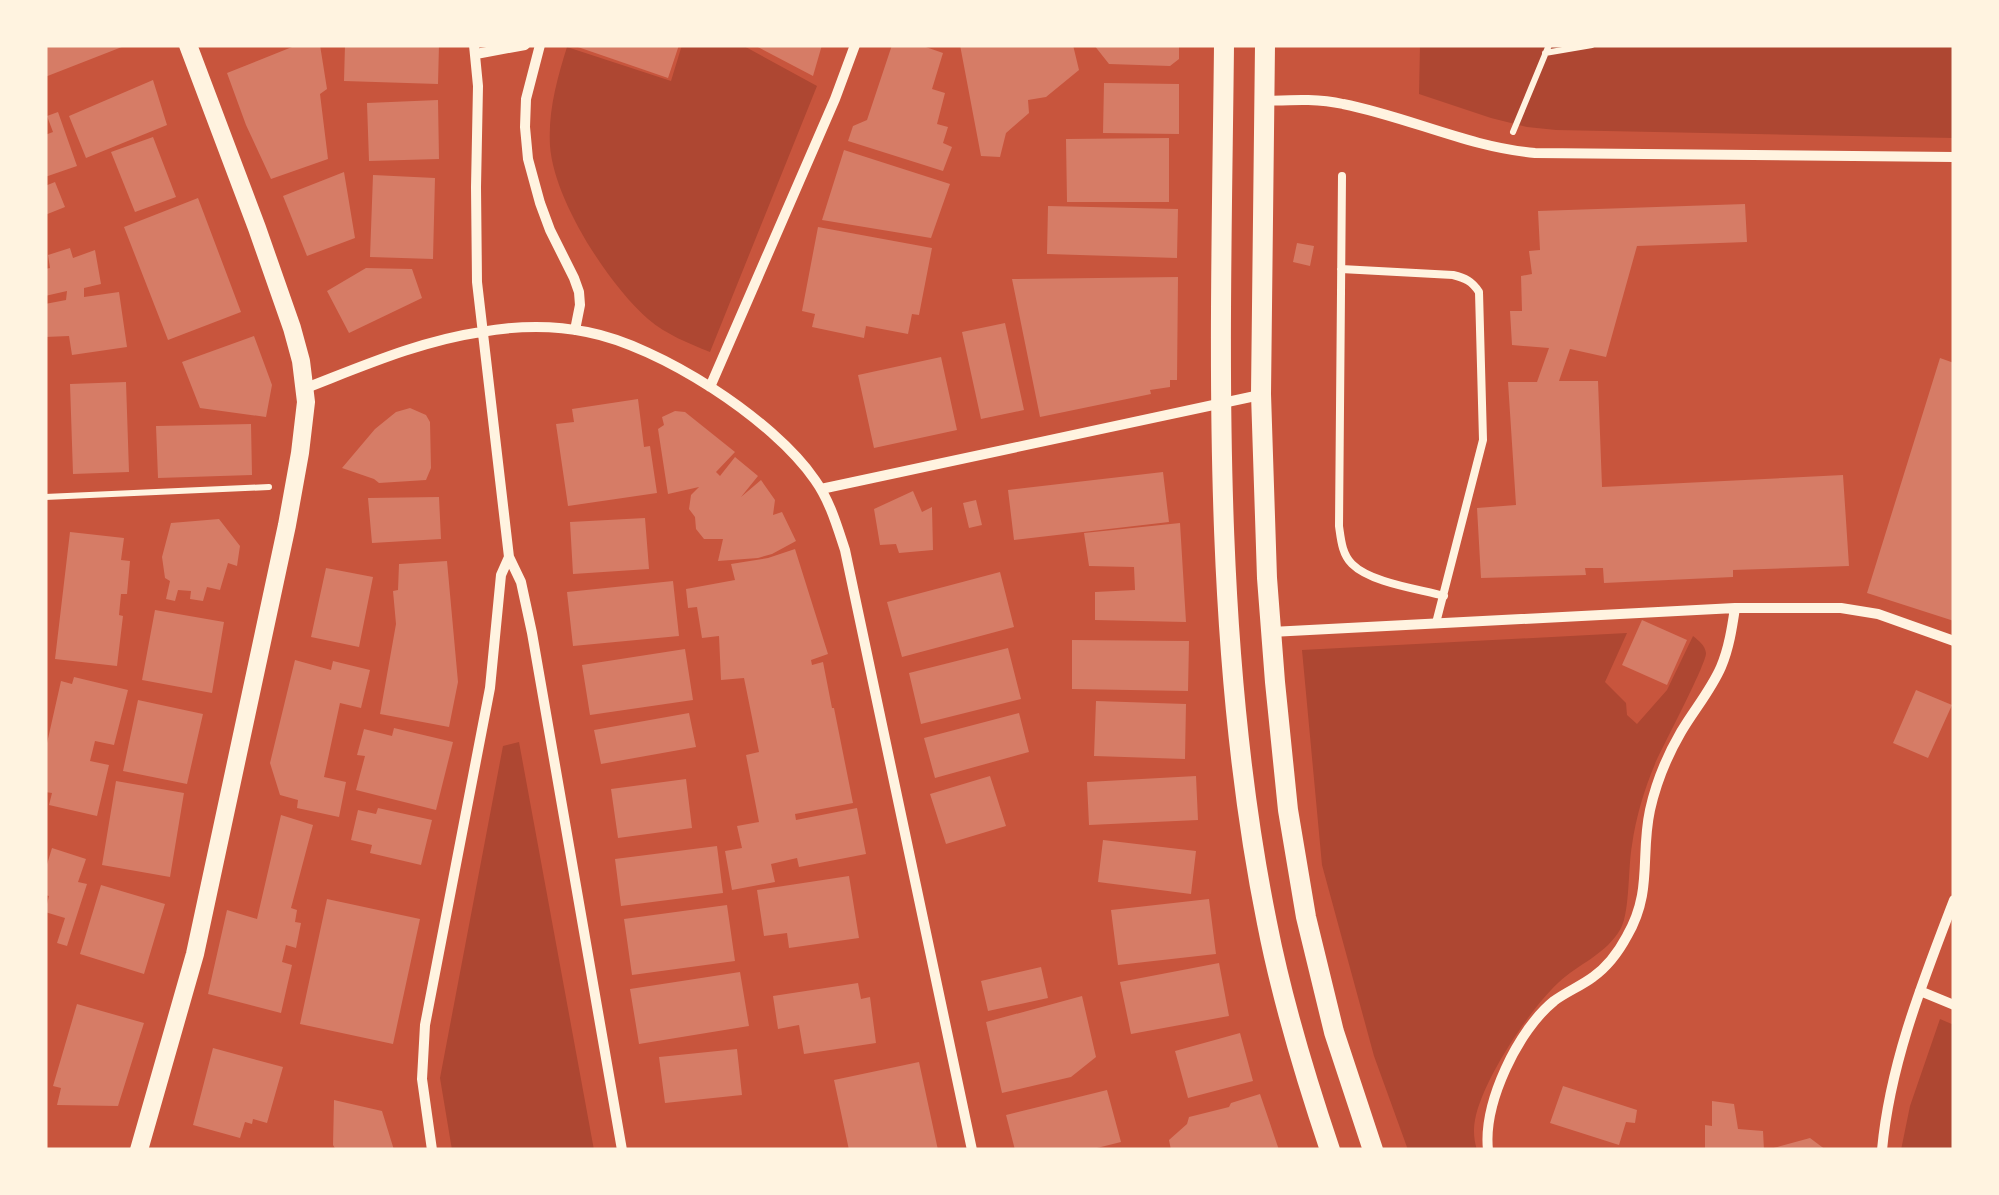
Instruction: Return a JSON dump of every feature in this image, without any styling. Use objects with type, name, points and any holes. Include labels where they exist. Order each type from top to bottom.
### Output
[{"type":"main road","points":[[1224,45],[1221,402],[1230,634],[1250,818],[1266,920],[1278,976],[1330,1150]]},
{"type":"main road","points":[[1265,45],[1261,394],[1270,632],[1288,810],[1306,917],[1339,1051],[1373,1150]]},
{"type":"street","points":[[140,1150],[195,954],[245,728],[294,486],[306,388],[292,328],[188,45]]},
{"type":"street","points":[[525,45],[475,49],[476,260],[482,331],[509,556],[520,582],[532,633],[622,1150]]},
{"type":"street","points":[[540,45],[526,99],[528,159],[540,203],[579,292],[576,330]]},
{"type":"street","points":[[710,387],[855,45]]},
{"type":"street","points":[[1264,101],[1342,103],[1506,150],[1954,157]]},
{"type":"street","points":[[306,388],[420,345],[482,331],[576,330],[640,350],[710,387],[771,432],[806,468],[821,488],[844,550],[972,1150]]},
{"type":"street","points":[[821,488],[1261,394]]},
{"type":"street","points":[[432,1150],[422,1080],[425,1026],[490,688],[501,575],[509,556]]},
{"type":"street","points":[[1270,632],[1735,608],[1858,610],[1954,641]]},
{"type":"street","points":[[1488,1150],[1487,1130],[1494,1098],[1530,1028],[1555,1001],[1600,971],[1626,939],[1645,885],[1650,811],[1659,778],[1681,732],[1720,669],[1735,608]]},
{"type":"street","points":[[1882,1150],[1895,1073],[1920,990],[1954,900]]},
{"type":"street","points":[[1920,990],[1954,1005]]},
{"type":"lane","points":[[1342,176],[1339,526],[1344,552],[1352,564],[1378,578],[1444,596]]},
{"type":"lane","points":[[1340,269],[1453,276],[1465,278],[1478,292],[1484,440],[1436,623]]},
{"type":"path","points":[[1506,150],[1547,49],[1592,45]]},
{"type":"path","points":[[45,497],[294,486]]},
{"type":"shaded area","points":[[682,45],[742,45],[817,86],[710,352],[655,325],[616,285],[572,215],[561,191],[550,146],[552,108],[567,47],[671,81]]},
{"type":"shaded area","points":[[1420,45],[1954,45],[1954,138],[1527,127],[1419,94]]},
{"type":"shaded area","points":[[1627,633],[1605,682],[1626,703],[1627,715],[1637,724],[1667,690],[1693,636],[1706,653],[1644,794],[1621,928],[1608,945],[1546,995],[1508,1047],[1479,1104],[1474,1128],[1477,1150],[1408,1150],[1374,1056],[1322,865],[1302,650]]},
{"type":"shaded area","points":[[519,742],[594,1150],[452,1150],[440,1078],[503,746]]},
{"type":"shaded area","points":[[1940,1019],[1954,1025],[1954,1150],[1901,1150],[1910,1106]]},
{"type":"building","points":[[45,45],[127,45],[45,77]]},
{"type":"building","points":[[297,45],[320,45],[327,89],[320,94],[328,159],[271,179],[227,73]]},
{"type":"building","points":[[345,45],[439,45],[438,84],[344,81]]},
{"type":"building","points":[[572,45],[679,45],[668,78]]},
{"type":"building","points":[[754,45],[822,45],[813,76]]},
{"type":"building","points":[[892,45],[920,45],[943,53],[932,89],[945,93],[937,124],[948,127],[943,143],[952,147],[943,171],[848,141],[853,126],[867,120]]},
{"type":"building","points":[[960,45],[1073,45],[1079,70],[1046,97],[1028,100],[1029,113],[1006,133],[1000,157],[981,156]]},
{"type":"building","points":[[1094,45],[1179,45],[1179,59],[1170,66],[1109,64]]},
{"type":"building","points":[[153,80],[167,125],[86,158],[69,116]]},
{"type":"building","points":[[1104,83],[1179,84],[1179,134],[1103,133]]},
{"type":"building","points":[[438,100],[439,159],[369,161],[367,103]]},
{"type":"building","points":[[58,112],[77,166],[45,177],[45,135],[53,132],[47,116]]},
{"type":"building","points":[[153,137],[176,197],[135,212],[111,152]]},
{"type":"building","points":[[1169,138],[1169,202],[1067,202],[1066,139]]},
{"type":"building","points":[[844,150],[950,184],[931,238],[822,220]]},
{"type":"building","points":[[344,172],[355,238],[307,256],[283,196]]},
{"type":"building","points":[[373,175],[435,178],[433,259],[370,257]]},
{"type":"building","points":[[55,182],[65,207],[45,215],[45,186]]},
{"type":"building","points":[[198,198],[241,312],[168,340],[124,227]]},
{"type":"building","points":[[1745,204],[1747,242],[1637,246],[1606,357],[1570,349],[1559,381],[1598,381],[1602,487],[1843,475],[1849,566],[1733,570],[1733,577],[1604,583],[1603,568],[1585,568],[1586,575],[1481,578],[1477,508],[1516,505],[1508,382],[1537,382],[1549,348],[1512,345],[1510,311],[1522,311],[1521,276],[1532,274],[1529,251],[1540,250],[1538,211]]},
{"type":"building","points":[[1048,206],[1178,209],[1177,258],[1047,254]]},
{"type":"building","points":[[818,227],[932,248],[919,315],[912,314],[908,334],[866,326],[864,338],[812,327],[815,314],[802,311]]},
{"type":"building","points":[[1297,243],[1314,246],[1310,266],[1293,262]]},
{"type":"building","points":[[70,248],[73,258],[95,250],[101,284],[84,288],[84,297],[119,292],[127,347],[72,355],[69,336],[45,337],[45,304],[66,300],[67,291],[45,296],[48,255]]},
{"type":"building","points":[[366,268],[412,269],[422,298],[349,333],[327,291]]},
{"type":"building","points":[[1178,277],[1177,380],[1170,380],[1170,387],[1150,390],[1151,394],[1040,417],[1012,279]]},
{"type":"building","points":[[1005,323],[1024,410],[981,419],[962,332]]},
{"type":"building","points":[[254,336],[272,385],[266,417],[200,408],[182,362]]},
{"type":"building","points":[[941,357],[957,430],[874,448],[858,375]]},
{"type":"building","points":[[1940,358],[1954,363],[1954,621],[1867,593]]},
{"type":"building","points":[[126,382],[129,472],[73,474],[70,384]]},
{"type":"building","points":[[638,399],[644,447],[650,446],[657,493],[568,506],[556,424],[574,422],[572,409]]},
{"type":"building","points":[[410,408],[426,415],[430,422],[431,468],[426,480],[379,483],[342,468],[375,429],[396,412]]},
{"type":"building","points":[[675,411],[685,412],[735,452],[716,472],[720,476],[735,457],[758,476],[741,497],[761,480],[775,500],[773,515],[782,512],[796,541],[758,558],[718,561],[723,539],[704,539],[689,509],[691,495],[699,487],[668,494],[658,429],[664,425],[662,417]]},
{"type":"building","points":[[251,424],[252,475],[158,478],[156,426]]},
{"type":"building","points":[[1163,472],[1169,522],[1014,540],[1008,490]]},
{"type":"building","points":[[913,491],[922,512],[932,507],[933,550],[899,553],[896,544],[880,545],[874,509]]},
{"type":"building","points":[[439,497],[441,539],[372,543],[368,498]]},
{"type":"building","points":[[976,500],[982,525],[969,528],[963,503]]},
{"type":"building","points":[[645,518],[649,569],[573,574],[570,522]]},
{"type":"building","points":[[219,519],[240,546],[237,566],[228,563],[220,590],[207,587],[203,601],[190,599],[191,591],[178,590],[175,601],[166,599],[170,581],[165,578],[162,557],[171,523]]},
{"type":"building","points":[[1180,523],[1186,622],[1095,620],[1095,592],[1135,590],[1134,567],[1089,566],[1084,533]]},
{"type":"building","points":[[70,532],[124,538],[121,560],[130,561],[127,594],[121,594],[119,615],[123,616],[117,666],[55,659]]},
{"type":"building","points":[[795,549],[828,654],[811,660],[812,665],[823,662],[853,803],[795,814],[796,820],[857,808],[866,854],[799,867],[797,858],[771,864],[775,882],[732,890],[725,851],[742,848],[737,826],[759,822],[746,755],[759,752],[744,678],[721,680],[719,636],[702,638],[697,607],[688,608],[686,589],[735,580],[731,564]]},
{"type":"building","points":[[447,561],[458,682],[449,727],[380,714],[396,624],[393,591],[398,590],[399,564]]},
{"type":"building","points":[[326,568],[373,577],[359,647],[311,637]]},
{"type":"building","points":[[1000,572],[1014,627],[902,657],[887,602]]},
{"type":"building","points":[[673,581],[679,636],[573,646],[567,592]]},
{"type":"building","points":[[155,610],[224,622],[212,693],[142,680]]},
{"type":"building","points":[[1642,620],[1687,640],[1667,685],[1622,665]]},
{"type":"building","points":[[1072,640],[1189,641],[1188,691],[1072,689]]},
{"type":"building","points":[[1008,648],[1021,699],[921,724],[909,673]]},
{"type":"building","points":[[685,649],[693,700],[590,715],[582,665]]},
{"type":"building","points":[[295,660],[331,670],[333,661],[370,670],[361,708],[340,703],[324,777],[346,782],[339,817],[297,808],[298,800],[280,795],[270,763]]},
{"type":"building","points":[[74,677],[128,690],[114,745],[95,741],[90,761],[109,765],[97,816],[49,805],[52,793],[45,792],[45,752],[61,681],[72,684]]},
{"type":"building","points":[[1916,690],[1952,705],[1928,758],[1893,743]]},
{"type":"building","points":[[138,700],[203,714],[187,784],[123,771]]},
{"type":"building","points":[[1096,701],[1186,704],[1185,759],[1094,756]]},
{"type":"building","points":[[689,713],[696,747],[601,764],[594,730]]},
{"type":"building","points":[[1019,713],[1029,752],[935,778],[924,738]]},
{"type":"building","points":[[394,728],[453,742],[436,810],[356,790],[365,756],[357,755],[364,729],[392,736]]},
{"type":"building","points":[[990,776],[1006,826],[946,844],[930,794]]},
{"type":"building","points":[[1196,776],[1198,820],[1089,825],[1087,782]]},
{"type":"building","points":[[686,779],[692,828],[618,838],[611,789]]},
{"type":"building","points":[[116,781],[184,793],[170,877],[102,865]]},
{"type":"building","points":[[378,808],[432,820],[421,865],[370,853],[372,845],[351,840],[358,810],[376,814]]},
{"type":"building","points":[[281,815],[313,825],[291,908],[297,910],[295,922],[301,923],[296,948],[286,945],[282,962],[292,965],[281,1013],[208,994],[227,910],[257,919]]},
{"type":"building","points":[[1103,840],[1196,851],[1191,894],[1098,882]]},
{"type":"building","points":[[717,846],[723,893],[621,906],[615,859]]},
{"type":"building","points":[[52,848],[86,859],[78,882],[87,884],[67,946],[57,943],[65,918],[45,912],[49,896],[45,895],[45,871]]},
{"type":"building","points":[[849,876],[859,938],[789,948],[787,933],[764,936],[757,890]]},
{"type":"building","points":[[101,885],[165,904],[144,974],[80,954]]},
{"type":"building","points":[[327,899],[420,919],[393,1044],[300,1024]]},
{"type":"building","points":[[1209,899],[1216,954],[1118,965],[1111,910]]},
{"type":"building","points":[[727,905],[735,961],[632,975],[624,919]]},
{"type":"building","points":[[1219,963],[1229,1016],[1131,1034],[1120,982]]},
{"type":"building","points":[[1041,967],[1048,998],[988,1011],[981,981]]},
{"type":"building","points":[[740,972],[749,1026],[639,1044],[630,989]]},
{"type":"building","points":[[858,983],[861,999],[870,997],[876,1043],[804,1054],[799,1025],[778,1029],[773,996]]},
{"type":"building","points":[[1082,996],[1096,1057],[1071,1077],[1002,1093],[986,1022]]},
{"type":"building","points":[[77,1004],[144,1023],[118,1106],[57,1105],[61,1088],[53,1086]]},
{"type":"building","points":[[1240,1033],[1253,1081],[1188,1098],[1175,1051]]},
{"type":"building","points":[[213,1048],[283,1067],[267,1123],[253,1119],[252,1124],[245,1122],[240,1138],[193,1125]]},
{"type":"building","points":[[737,1049],[742,1095],[665,1103],[659,1057]]},
{"type":"building","points":[[919,1062],[938,1150],[849,1150],[834,1080]]},
{"type":"building","points":[[1563,1086],[1637,1110],[1635,1123],[1626,1122],[1619,1145],[1550,1123]]},
{"type":"building","points":[[1107,1090],[1121,1142],[1089,1150],[1015,1150],[1006,1115]]},
{"type":"building","points":[[1260,1094],[1279,1150],[1171,1150],[1169,1140],[1187,1124],[1189,1117]]},
{"type":"building","points":[[334,1100],[382,1111],[394,1150],[336,1150]]},
{"type":"building","points":[[1712,1101],[1734,1104],[1738,1129],[1763,1131],[1764,1150],[1705,1150],[1705,1125],[1712,1126]]},
{"type":"building","points":[[1810,1138],[1826,1150],[1770,1150],[1770,1149]]}]
